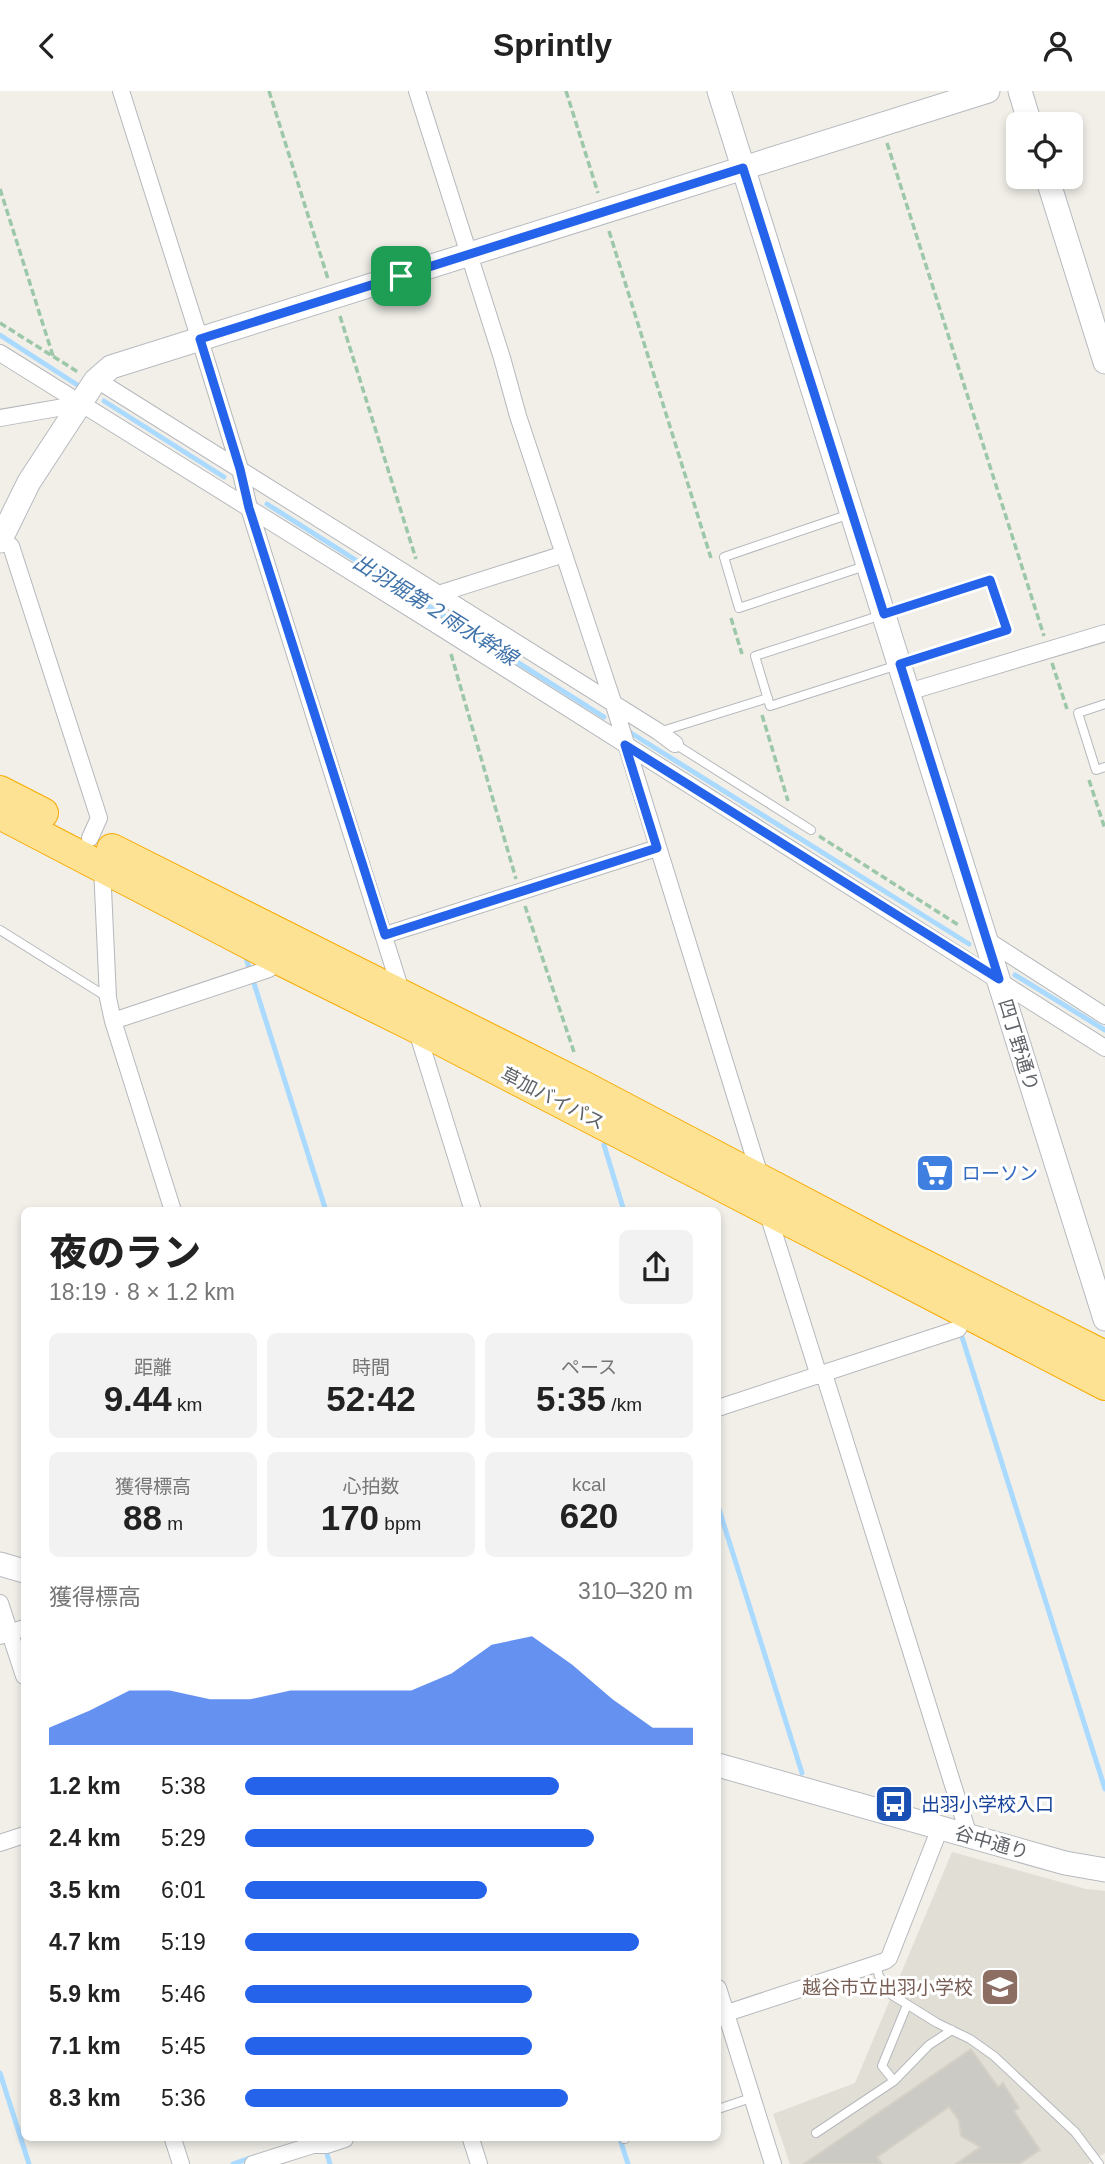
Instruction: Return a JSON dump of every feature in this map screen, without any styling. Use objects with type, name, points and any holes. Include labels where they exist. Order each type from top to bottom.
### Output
[{"type":"highway","name":"草加バイパス","points":[[0,791],[1105,1356]]},
{"type":"highway","name":"草加バイパス","points":[[0,814],[1105,1385]]},
{"type":"street","points":[[121,91],[240,469],[249,508],[472,1207]]},
{"type":"street","points":[[417,91],[502,358],[518,417],[614,705],[761,1179]]},
{"type":"street","name":"四丁野通り","points":[[719,91],[987,942],[1100,1285],[1105,1319]]},
{"type":"street","points":[[90,838],[99,818],[11,546],[0,541],[29,482],[96,381],[111,367],[468,255],[605,217],[743,168],[988,91]]},
{"type":"street","points":[[1020,91],[1026,112]]},
{"type":"street","points":[[1051,189],[1105,362]]},
{"type":"street","points":[[0,353],[443,629],[1105,1048]]},
{"type":"street","points":[[96,381],[675,744]]},
{"type":"street","points":[[0,418],[81,404]]},
{"type":"street","points":[[438,594],[564,554]]},
{"type":"street","points":[[908,692],[1105,633]]},
{"type":"street","points":[[385,935],[657,848]]},
{"type":"street","points":[[102,867],[108,997],[113,1021],[172,1207]]},
{"type":"street","points":[[987,942],[1105,1016]]},
{"type":"street","points":[[113,1021],[269,969],[276,958]]},
{"type":"street","points":[[767,1208],[969,1836]]},
{"type":"street","points":[[721,1407],[958,1329],[966,1314]]},
{"type":"street","points":[[0,1564],[21,1570]]},
{"type":"street","points":[[0,1603],[21,1665]]},
{"type":"street","name":"谷中通り","points":[[721,1766],[1065,1863],[1105,1870]]},
{"type":"street","points":[[773,2164],[722,2015],[888,1958],[940,1828]]},
{"type":"street","points":[[0,1843],[21,1836]]},
{"type":"street","points":[[174,2141],[181,2164]]},
{"type":"street","points":[[253,2164],[313,2145],[327,2145],[339,2141]]},
{"type":"street","points":[[472,2141],[479,2164]]},
{"type":"lane","points":[[853,513],[724,557],[739,608],[869,565]]},
{"type":"lane","points":[[990,580],[1007,630],[770,706],[755,656],[884,614],[990,580]]},
{"type":"lane","points":[[659,732],[768,698]]},
{"type":"lane","points":[[1105,704],[1078,713],[1096,770],[1105,767]]},
{"type":"lane","points":[[675,744],[811,830]]},
{"type":"lane","points":[[0,930],[108,997]]},
{"type":"lane","points":[[876,1964],[879,1976],[892,1995],[970,2039],[1015,2074],[1075,2132],[1099,2164]]},
{"type":"lane","points":[[894,2081],[882,2066],[906,2005]]},
{"type":"lane","points":[[816,2133],[894,2081],[929,2045],[952,2030]]},
{"type":"lane","points":[[721,2108],[751,2098]]},
{"type":"path","points":[[269,91],[423,585]]},
{"type":"path","points":[[566,91],[714,568]]},
{"type":"path","points":[[884,134],[1070,718]]},
{"type":"path","points":[[0,189],[53,356]]},
{"type":"path","points":[[0,323],[96,381]]},
{"type":"path","points":[[730,618],[742,656]]},
{"type":"path","points":[[443,629],[520,892],[577,1060]]},
{"type":"path","points":[[757,701],[793,818]]},
{"type":"path","points":[[1089,779],[1105,829]]},
{"type":"path","points":[[811,830],[987,942]]},
{"type":"shaded area","name":"越谷市立出羽小学校","points":[[952,1852],[1086,1889],[1105,1891],[1105,2153],[1088,2164],[790,2164],[773,2114],[855,2083]]},
{"type":"building","points":[[971,2049],[998,2087],[1003,2083],[1019,2108],[1014,2111],[1040,2150],[1019,2164],[956,2164],[980,2147],[961,2136],[959,2121],[949,2107],[877,2157],[882,2164],[804,2164]]},
{"type":"waterway","name":"出羽堀第２雨水幹線","points":[[0,335],[79,386]]},
{"type":"waterway","name":"出羽堀第２雨水幹線","points":[[104,401],[224,477]]},
{"type":"waterway","name":"出羽堀第２雨水幹線","points":[[267,504],[604,717]]},
{"type":"waterway","name":"出羽堀第２雨水幹線","points":[[631,733],[969,944]]},
{"type":"waterway","points":[[246,958],[325,1207]]},
{"type":"waterway","name":"出羽堀第２雨水幹線","points":[[1015,975],[1105,1030]]},
{"type":"waterway","points":[[604,1145],[623,1207]]},
{"type":"waterway","points":[[962,1337],[1105,1789]]},
{"type":"waterway","points":[[721,1516],[802,1773]]},
{"type":"waterway","points":[[0,2073],[21,2139]]},
{"type":"waterway","points":[[22,2141],[29,2164]]},
{"type":"waterway","points":[[621,2141],[628,2164]]},
{"type":"waterway","points":[[325,2147],[330,2164]]},
{"type":"waterway","points":[[233,2164],[250,2158]]},
{"type":"place","name":"ローソン","points":[[935,1173]]},
{"type":"place","name":"出羽小学校入口","points":[[894,1804]]},
{"type":"place","name":"越谷市立出羽小学校","points":[[1000,1987]]},
{"type":"route","points":[[743,168],[884,614],[990,580],[1007,630],[900,664],[999,979],[625,745],[657,848],[385,935],[249,508],[240,469],[200,339],[401,276],[743,168]]}]
